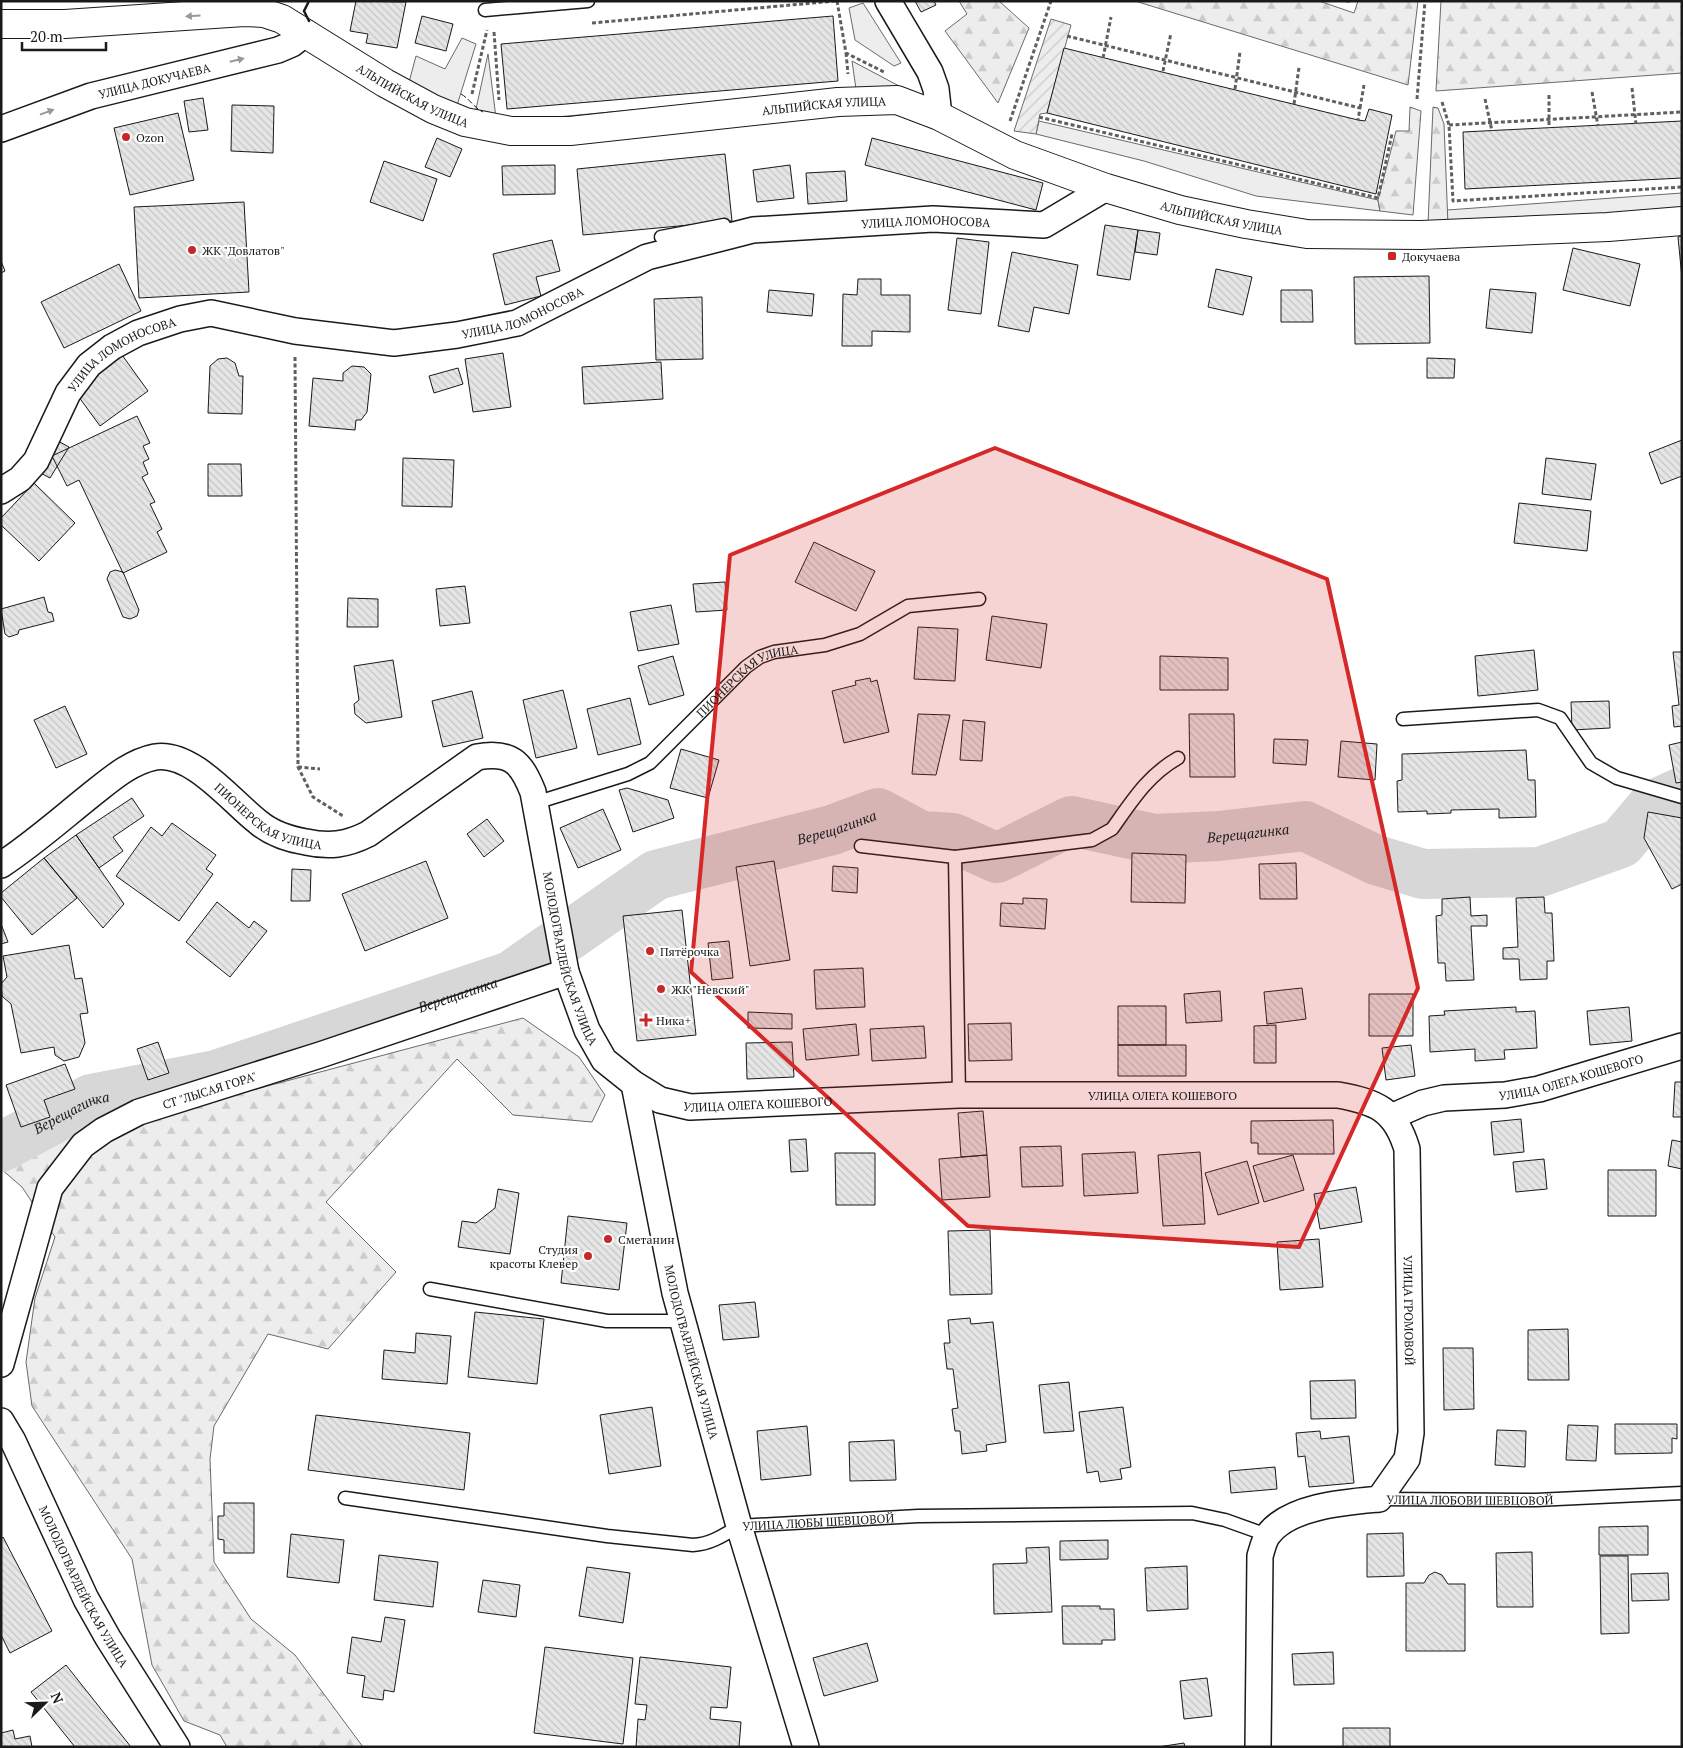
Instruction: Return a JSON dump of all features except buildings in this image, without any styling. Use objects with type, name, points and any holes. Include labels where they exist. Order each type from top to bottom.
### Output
[{"type":"street","points":[[888,1],[930,72],[936,89],[939,116]]},
{"type":"street","name":"АЛЬПИЙСКАЯ УЛИЦА","points":[[1,24],[64,24],[156,10],[244,12],[262,7],[385,83],[433,109],[465,122],[511,131],[570,131],[871,100],[897,100],[939,116],[1015,155],[1106,188],[1180,210],[1246,224],[1307,234],[1421,235],[1682,221]]},
{"type":"street","name":"УЛИЦА ДОКУЧАЕВА","points":[[1,129],[90,96],[278,50],[292,44],[306,33]]},
{"type":"street","name":"УЛИЦА ЛОМОНОСОВА","points":[[1,491],[20,479],[36,461],[68,393],[90,365],[112,347],[138,333],[180,319],[211,313],[295,332],[394,343],[457,335],[517,323],[647,257],[753,230],[933,219],[1044,225],[1106,188]]},
{"type":"street","name":"ПИОНЕРСКАЯ УЛИЦА","points":[[1,865],[21,852],[119,773],[138,763],[156,757],[171,757],[183,761],[204,774],[259,823],[285,838],[326,846],[350,843],[368,834],[477,757],[495,754],[512,760],[524,770],[534,798]]},
{"type":"street","name":"МОЛОДОГВАРДЕЙСКАЯ УЛИЦА","points":[[534,798],[566,972],[587,1030],[604,1060],[634,1084],[675,1293],[740,1526],[806,1747]]},
{"type":"street","name":"СТ \"ЛЫСАЯ ГОРА\"","points":[[1,1364],[50,1188],[83,1145],[104,1130],[139,1112],[320,1055],[566,972]]},
{"type":"street","name":"УЛИЦА ОЛЕГА КОШЕВОГО","points":[[634,1084],[660,1100],[690,1107],[958,1095],[1338,1095],[1378,1105],[1392,1117],[1423,1103],[1444,1098],[1505,1095],[1540,1089],[1682,1046]]},
{"type":"street","name":"УЛИЦА ГРОМОВОЙ","points":[[1379,1499],[1407,1459],[1411,1433],[1407,1148],[1402,1130],[1392,1117]]},
{"type":"street","name":"МОЛОДОГВАРДЕЙСКАЯ УЛИЦА","points":[[1,1421],[13,1441],[86,1599],[108,1638],[177,1747]]},
{"type":"street","name":"УЛИЦА ЛЮБОВИ ШЕВЦОВОЙ","points":[[1267,1535],[1295,1515],[1338,1502],[1379,1499]]},
{"type":"street","points":[[1258,1747],[1260,1556],[1267,1535]]},
{"type":"lane","points":[[485,10],[588,1]]},
{"type":"lane","points":[[661,237],[762,218],[792,228]]},
{"type":"lane","name":"ПИОНЕРСКАЯ УЛИЦА","points":[[534,798],[628,774],[650,763],[746,667],[760,657],[774,652],[824,645],[860,634],[908,606],[979,599]]},
{"type":"lane","points":[[1403,719],[1538,710],[1560,718],[1592,763],[1617,778],[1682,797]]},
{"type":"lane","points":[[862,846],[955,857],[1092,840],[1112,829],[1146,781],[1162,767],[1178,758]]},
{"type":"lane","points":[[955,857],[958,1095]]},
{"type":"lane","points":[[430,1289],[608,1321],[683,1321]]},
{"type":"lane","name":"УЛИЦА ЛЮБОВИ ШЕВЦОВОЙ","points":[[1379,1499],[1536,1500],[1682,1493]]},
{"type":"lane","name":"УЛИЦА ЛЮБЫ ШЕВЦОВОЙ","points":[[345,1498],[607,1536],[693,1545],[706,1544],[740,1526],[918,1516],[1192,1513],[1225,1520],[1267,1535]]},
{"type":"path","points":[[582,24],[836,1],[846,52],[890,75]]},
{"type":"path","points":[[1008,127],[1051,1]]},
{"type":"path","points":[[1417,99],[1425,1]]},
{"type":"path","points":[[465,122],[487,33],[485,10]]},
{"type":"path","points":[[1103,58],[1111,17]]},
{"type":"path","points":[[487,33],[504,31]]},
{"type":"path","points":[[1163,71],[1171,33]]},
{"type":"path","points":[[1067,36],[1360,108]]},
{"type":"path","points":[[1235,89],[1240,52]]},
{"type":"path","points":[[1294,104],[1299,67]]},
{"type":"path","points":[[1358,120],[1364,85]]},
{"type":"path","points":[[1632,88],[1637,116],[1636,124]]},
{"type":"path","points":[[1592,92],[1598,126]]},
{"type":"path","points":[[1549,94],[1549,128]]},
{"type":"path","points":[[1485,99],[1492,131]]},
{"type":"path","points":[[1442,102],[1449,124],[1453,201],[1682,187]]},
{"type":"path","points":[[1449,124],[1637,116],[1682,112]]},
{"type":"path","points":[[1039,117],[1378,198],[1392,134]]},
{"type":"path","points":[[295,332],[298,766],[313,797],[368,834]]},
{"type":"path","points":[[298,766],[320,769]]},
{"type":"highlighted area","points":[[995,448],[1327,579],[1418,988],[1299,1247],[968,1226],[691,972],[730,555]]},
{"type":"green space","points":[[959,1],[999,1],[1029,28],[998,103],[945,31],[967,14]]},
{"type":"green space","points":[[1135,1],[1319,1],[1354,13],[1358,1],[1418,1],[1408,85]]},
{"type":"green space","points":[[1441,1],[1682,1],[1682,73],[1436,91]]},
{"type":"green space","points":[[863,3],[901,63],[894,66],[855,40],[849,8]]},
{"type":"green space","points":[[1051,19],[1071,25],[1047,113],[1040,114],[1036,134],[1014,131]]},
{"type":"green space","points":[[462,38],[476,44],[455,112],[408,86],[416,56],[445,69]]},
{"type":"green space","points":[[488,54],[496,118],[503,122],[856,89],[852,61],[916,95],[912,99],[886,94],[855,96],[582,123],[512,126],[491,123],[495,118],[476,109]]},
{"type":"green space","points":[[1410,107],[1421,111],[1413,215],[1380,211],[1378,200],[1396,131],[1409,131]]},
{"type":"green space","points":[[1433,107],[1438,108],[1444,124],[1448,225],[1428,224]]},
{"type":"green space","points":[[1039,121],[1378,200],[1380,211],[1256,196],[1144,161],[1036,134]]},
{"type":"green space","points":[[1682,193],[1682,212],[1448,225],[1447,210]]},
{"type":"green space","points":[[523,1018],[579,1057],[605,1095],[592,1122],[513,1115],[457,1059],[326,1202],[396,1272],[328,1349],[268,1334],[214,1426],[210,1459],[214,1562],[251,1619],[295,1655],[363,1747],[227,1747],[220,1735],[184,1721],[152,1665],[132,1559],[32,1406],[26,1362],[35,1298],[55,1237],[22,1187],[1,1169],[1,1145],[40,1135],[151,1117]]},
{"type":"waterway","name":"Верещагинка","points":[[1,1147],[91,1099],[216,1075],[511,976],[656,875],[832,830],[878,813],[921,836],[953,838],[997,858],[1071,821],[1154,839],[1219,836],[1305,826],[1376,860],[1423,874],[1540,872],[1621,843],[1653,805],[1682,792]]},
{"type":"fence","points":[[461,94],[483,112]]},
{"type":"wall","points":[[309,1],[304,11],[309,21]]},
{"type":"place","name":"Ozon","points":[[126,137]]},
{"type":"place","name":"ЖК \"Довлатов\"","points":[[192,250]]},
{"type":"place","name":"Докучаева","points":[[1392,256]]},
{"type":"place","name":"Пятёрочка","points":[[650,951]]},
{"type":"place","name":"ЖК \"Невский\"","points":[[661,989]]},
{"type":"place","name":"Ника+","points":[[646,1020]]},
{"type":"place","name":"Сметанин","points":[[608,1239]]},
{"type":"place","name":"Студия красоты Клевер","points":[[588,1256]]}]
